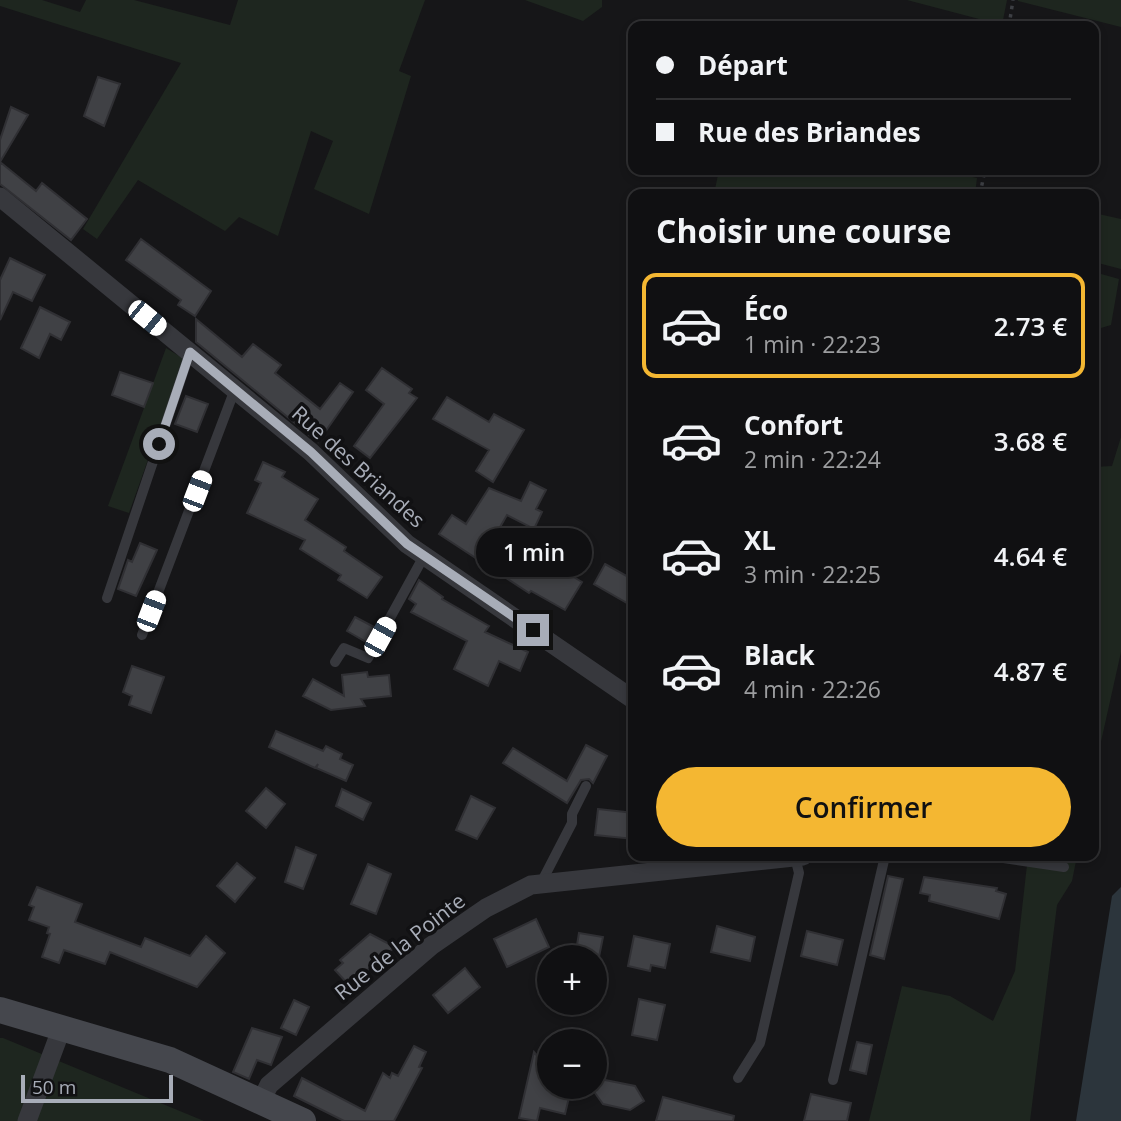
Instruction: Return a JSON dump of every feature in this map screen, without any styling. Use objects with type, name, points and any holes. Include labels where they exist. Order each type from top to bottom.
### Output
[{"type":"main road","points":[[0,1010],[170,1060],[303,1121]]},
{"type":"street","name":"Rue des Briandes","points":[[0,197],[311,452],[407,544],[628,696]]},
{"type":"street","name":"Rue de la Pointe","points":[[261,1101],[269,1085],[431,946],[486,908],[531,885],[757,861]]},
{"type":"street","points":[[27,1121],[62,1027]]},
{"type":"lane","points":[[107,598],[190,352]]},
{"type":"lane","points":[[142,635],[235,390]]},
{"type":"lane","points":[[335,662],[344,648],[368,658],[424,556]]},
{"type":"lane","points":[[541,884],[572,823],[572,814],[586,786]]},
{"type":"lane","points":[[738,1078],[760,1043],[799,873],[796,861]]},
{"type":"lane","points":[[833,1080],[884,861]]},
{"type":"lane","points":[[1024,861],[1064,867]]},
{"type":"path","points":[[1010,21],[1013,0]]},
{"type":"shaded area","points":[[0,0],[42,0],[80,12],[86,0],[134,0],[230,25],[238,0],[425,0],[399,71],[411,76],[369,214],[314,189],[333,141],[311,131],[278,236],[239,217],[225,231],[138,180],[97,239],[83,229],[181,63],[0,6]]},
{"type":"shaded area","points":[[525,0],[602,0],[602,7],[583,21]]},
{"type":"shaded area","points":[[907,0],[1007,0],[1003,21],[987,21]]},
{"type":"shaded area","points":[[1121,0],[1121,27],[1099,21],[1018,1]]},
{"type":"shaded area","points":[[718,175],[964,175],[977,178],[976,189],[715,189]]},
{"type":"shaded area","points":[[1099,214],[1121,219],[1121,269],[1099,263]]},
{"type":"shaded area","points":[[1099,273],[1119,279],[1111,325],[1099,329]]},
{"type":"shaded area","points":[[166,348],[184,359],[129,513],[108,506]]},
{"type":"shaded area","points":[[1121,437],[1121,652],[1099,751],[1099,467],[1112,466]]},
{"type":"shaded area","points":[[1027,861],[1076,861],[1072,881],[1057,905],[1030,1121],[869,1121],[902,986],[950,996],[993,1021],[1015,971]]},
{"type":"shaded area","points":[[1121,887],[1121,1121],[1076,1121],[1112,896]]},
{"type":"shaded area","points":[[0,1038],[3,1038],[204,1121],[0,1121]]},
{"type":"building","points":[[98,77],[120,84],[104,126],[84,116]]},
{"type":"building","points":[[11,107],[28,115],[0,162],[0,140]]},
{"type":"building","points":[[0,162],[36,191],[42,183],[87,219],[71,240],[0,184]]},
{"type":"building","points":[[141,239],[211,291],[195,316],[178,305],[181,300],[126,260]]},
{"type":"building","points":[[10,258],[45,275],[32,301],[13,292],[0,320],[0,280]]},
{"type":"building","points":[[40,307],[70,322],[61,340],[50,334],[39,358],[21,348]]},
{"type":"building","points":[[196,319],[242,357],[253,344],[281,365],[275,373],[320,409],[340,383],[353,392],[318,442],[196,342]]},
{"type":"building","points":[[382,368],[412,389],[409,393],[417,398],[370,458],[354,446],[384,404],[366,390]]},
{"type":"building","points":[[120,372],[153,383],[144,407],[112,395]]},
{"type":"building","points":[[186,396],[208,404],[197,432],[175,424]]},
{"type":"building","points":[[447,397],[489,422],[494,414],[524,430],[493,482],[476,471],[489,450],[433,419]]},
{"type":"building","points":[[263,462],[285,472],[282,477],[318,499],[305,520],[346,547],[344,551],[382,577],[367,598],[338,580],[341,575],[300,549],[305,540],[247,513],[261,483],[255,480]]},
{"type":"building","points":[[530,482],[546,490],[536,509],[542,512],[534,529],[507,515],[492,541],[541,573],[552,555],[566,564],[562,570],[582,582],[565,610],[531,591],[529,593],[439,534],[452,515],[466,524],[489,488],[521,501]]},
{"type":"building","points":[[140,543],[157,550],[136,596],[118,589],[128,560],[132,562]]},
{"type":"building","points":[[605,564],[628,577],[628,604],[594,584]]},
{"type":"building","points":[[419,580],[443,597],[442,599],[489,626],[485,632],[528,652],[520,671],[499,661],[488,686],[454,669],[467,641],[411,612],[416,604],[409,599]]},
{"type":"building","points":[[355,617],[376,628],[368,643],[347,631]]},
{"type":"building","points":[[132,666],[164,677],[151,713],[129,705],[132,696],[123,692]]},
{"type":"building","points":[[367,672],[368,677],[389,675],[391,696],[361,699],[365,706],[331,710],[303,696],[313,679],[344,696],[342,675]]},
{"type":"building","points":[[276,731],[323,751],[326,746],[342,754],[340,759],[353,765],[346,781],[316,768],[318,764],[315,768],[269,747]]},
{"type":"building","points":[[586,745],[607,756],[593,783],[589,779],[581,780],[567,803],[503,763],[513,748],[567,781]]},
{"type":"building","points":[[266,788],[285,804],[266,828],[246,811]]},
{"type":"building","points":[[342,789],[371,803],[363,820],[336,806]]},
{"type":"building","points":[[471,796],[495,808],[477,839],[456,830]]},
{"type":"building","points":[[598,809],[628,812],[628,838],[595,835]]},
{"type":"building","points":[[296,847],[316,855],[303,889],[285,882]]},
{"type":"building","points":[[237,863],[255,878],[235,902],[217,886]]},
{"type":"building","points":[[368,864],[391,874],[376,914],[351,904]]},
{"type":"building","points":[[888,876],[903,879],[884,959],[870,955]]},
{"type":"building","points":[[924,877],[997,888],[996,891],[1006,894],[999,919],[929,901],[930,895],[920,893]]},
{"type":"building","points":[[37,887],[82,904],[75,922],[141,947],[145,938],[190,956],[206,936],[225,953],[197,987],[110,952],[105,964],[64,950],[59,963],[42,957],[50,934],[47,933],[49,927],[29,920],[34,907],[29,905]]},
{"type":"building","points":[[536,919],[548,945],[537,945],[537,953],[507,967],[494,939]]},
{"type":"building","points":[[717,926],[755,937],[750,961],[711,952]]},
{"type":"building","points":[[807,931],[843,940],[837,965],[801,956]]},
{"type":"building","points":[[579,933],[603,937],[601,945],[577,945]]},
{"type":"building","points":[[370,934],[395,947],[357,979],[355,977],[347,983],[335,970],[343,963],[340,960]]},
{"type":"building","points":[[634,936],[670,944],[665,968],[651,965],[650,971],[628,966]]},
{"type":"building","points":[[465,968],[480,987],[448,1013],[433,995]]},
{"type":"building","points":[[639,999],[665,1005],[657,1040],[632,1035]]},
{"type":"building","points":[[294,1000],[309,1007],[296,1035],[281,1028]]},
{"type":"building","points":[[252,1028],[282,1037],[271,1065],[257,1060],[249,1079],[233,1072]]},
{"type":"building","points":[[857,1042],[872,1045],[866,1074],[850,1070]]},
{"type":"building","points":[[414,1046],[426,1052],[419,1067],[422,1068],[394,1121],[344,1121],[294,1096],[302,1078],[365,1111],[383,1073],[390,1078],[392,1073],[398,1076]]},
{"type":"building","points":[[534,1052],[537,1056],[537,1099],[569,1099],[565,1114],[540,1108],[537,1121],[519,1118]]},
{"type":"building","points":[[607,1080],[635,1086],[644,1101],[630,1110],[603,1104],[599,1099],[607,1099]]},
{"type":"building","points":[[811,1094],[851,1103],[847,1121],[804,1121]]},
{"type":"building","points":[[663,1097],[734,1116],[733,1121],[656,1121]]},
{"type":"route","points":[[159,444],[190,352],[311,452],[407,544],[533,630]]}]
